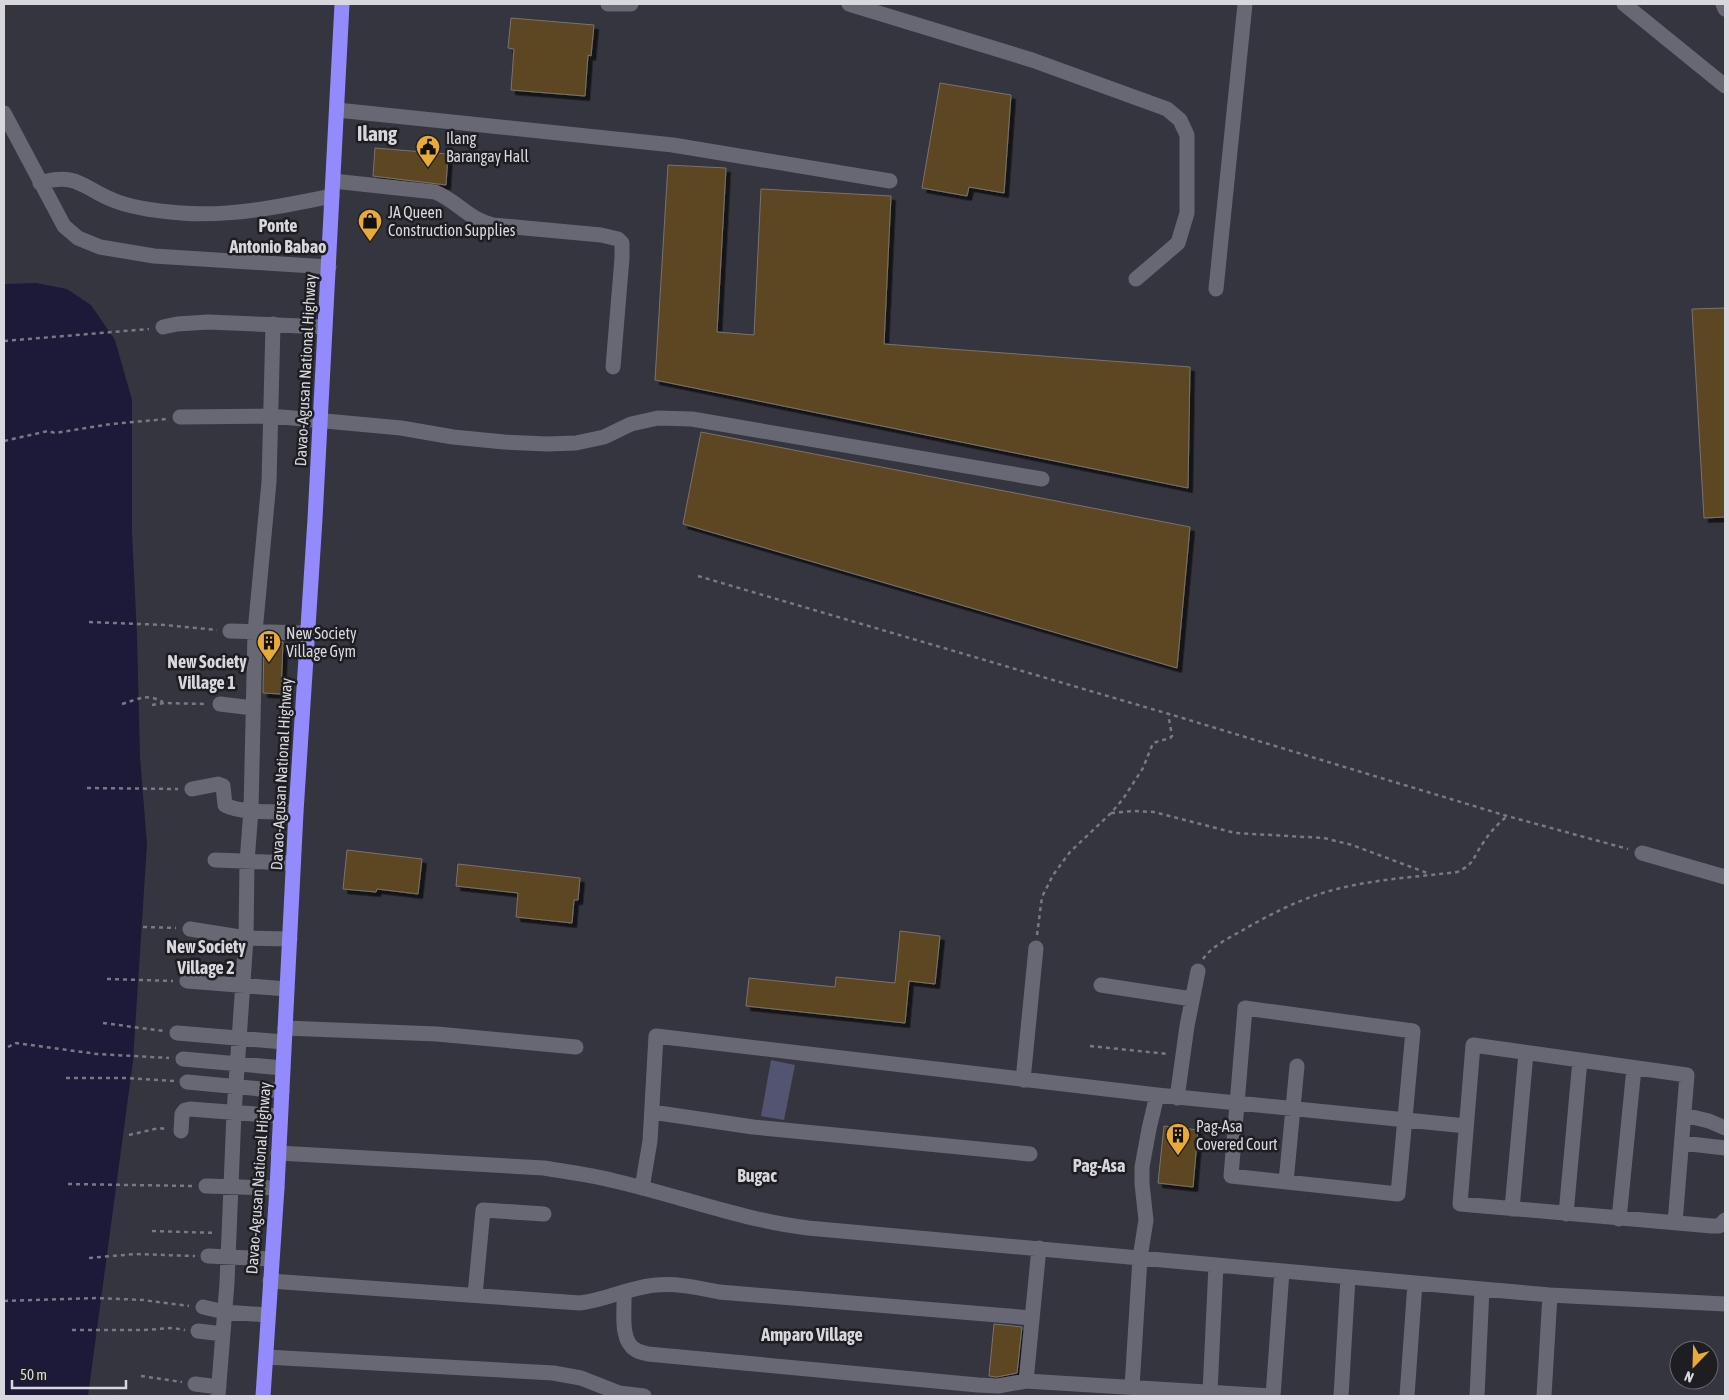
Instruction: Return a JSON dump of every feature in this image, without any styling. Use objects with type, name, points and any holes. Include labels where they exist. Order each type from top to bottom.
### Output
[{"type":"highway","name":"Davao-Agusan National Highway","points":[[263,1396],[329,267],[342,4]]},
{"type":"street","points":[[608,4],[631,4]]},
{"type":"street","points":[[849,4],[1032,60],[1167,110],[1180,120],[1187,135],[1187,213],[1178,244],[1136,279]]},
{"type":"street","points":[[1216,289],[1245,4]]},
{"type":"street","points":[[1624,4],[1725,86]]},
{"type":"street","points":[[1723,4],[1725,9]]},
{"type":"street","points":[[336,110],[673,144],[890,181]]},
{"type":"street","points":[[4,113],[64,226],[78,238],[100,247],[154,256],[329,267]]},
{"type":"street","points":[[40,183],[62,178],[74,180],[98,194],[119,202],[144,208],[183,213],[280,207],[332,196]]},
{"type":"street","points":[[333,181],[435,192],[444,196],[478,220],[493,225],[601,235],[618,239],[622,243],[622,258],[613,367]]},
{"type":"street","points":[[163,327],[208,322],[325,327]]},
{"type":"street","points":[[195,1384],[219,1391],[232,1186],[234,1113],[246,938],[255,632],[269,482],[273,324]]},
{"type":"street","points":[[180,417],[271,416],[400,428],[470,438],[547,444],[576,443],[604,437],[630,424],[658,418],[692,419],[1042,479]]},
{"type":"street","points":[[230,631],[307,633]]},
{"type":"street","points":[[220,704],[252,708]]},
{"type":"street","points":[[192,789],[220,784],[223,786],[225,805],[251,810],[296,812]]},
{"type":"street","points":[[1642,853],[1725,877]]},
{"type":"street","points":[[215,860],[293,863]]},
{"type":"street","points":[[190,929],[246,938],[290,938]]},
{"type":"street","points":[[1023,1080],[1036,948]]},
{"type":"street","points":[[1178,1098],[1182,1055],[1198,971]]},
{"type":"street","points":[[187,981],[287,988]]},
{"type":"street","points":[[1101,986],[1192,999]]},
{"type":"street","points":[[1245,1008],[1413,1031],[1398,1194],[1231,1176],[1237,1104],[1245,1008]]},
{"type":"street","points":[[177,1033],[239,1039],[284,1035],[437,1034],[576,1048]]},
{"type":"street","points":[[642,1188],[648,1156],[656,1036],[1157,1096],[1466,1126]]},
{"type":"street","points":[[1675,1223],[1687,1075],[1473,1046],[1460,1204],[1619,1219],[1712,1226],[1718,1226],[1725,1220]]},
{"type":"street","points":[[1512,1209],[1526,1053]]},
{"type":"street","points":[[183,1058],[283,1068]]},
{"type":"street","points":[[1566,1214],[1580,1060]]},
{"type":"street","points":[[1286,1182],[1297,1066]]},
{"type":"street","points":[[1619,1219],[1634,1068]]},
{"type":"street","points":[[187,1082],[282,1091]]},
{"type":"street","points":[[1132,1387],[1140,1258],[1146,1220],[1142,1167],[1147,1136],[1157,1096]]},
{"type":"street","points":[[181,1131],[182,1114],[185,1110],[280,1116]]},
{"type":"street","points":[[652,1112],[763,1128],[1030,1154]]},
{"type":"street","points":[[1684,1115],[1709,1121],[1725,1128]]},
{"type":"street","points":[[1682,1142],[1725,1148]]},
{"type":"street","points":[[278,1153],[544,1168],[580,1173],[642,1188],[738,1216],[775,1224],[1550,1295],[1725,1304]]},
{"type":"street","points":[[206,1186],[276,1188]]},
{"type":"street","points":[[475,1295],[483,1210],[544,1214]]},
{"type":"street","points":[[1026,1381],[1039,1248]]},
{"type":"street","points":[[208,1256],[271,1259]]},
{"type":"street","points":[[1210,1392],[1216,1265]]},
{"type":"street","points":[[624,1293],[626,1338],[630,1346],[637,1351],[648,1354],[959,1384],[998,1386],[1026,1381],[1272,1396],[1282,1271]]},
{"type":"street","points":[[1341,1396],[1348,1277]]},
{"type":"street","points":[[270,1281],[580,1302],[596,1301],[657,1285],[675,1285],[719,1292],[1032,1318]]},
{"type":"street","points":[[1407,1396],[1415,1283]]},
{"type":"street","points":[[1476,1396],[1482,1289]]},
{"type":"street","points":[[1544,1396],[1550,1295]]},
{"type":"street","points":[[203,1307],[225,1312],[268,1315]]},
{"type":"street","points":[[198,1331],[223,1334]]},
{"type":"street","points":[[266,1357],[553,1373],[581,1378],[619,1393],[644,1396]]},
{"type":"path","points":[[4,341],[163,327]]},
{"type":"path","points":[[4,441],[48,431],[55,433],[111,424],[180,417]]},
{"type":"path","points":[[698,576],[1170,714],[1507,816],[1642,853]]},
{"type":"path","points":[[89,622],[165,625],[230,631]]},
{"type":"path","points":[[122,704],[145,696],[164,703]]},
{"type":"path","points":[[152,705],[164,703],[220,704]]},
{"type":"path","points":[[1036,948],[1042,897],[1053,875],[1070,852],[1123,799],[1143,768],[1151,746],[1157,741],[1172,736],[1170,714]]},
{"type":"path","points":[[87,788],[192,789]]},
{"type":"path","points":[[1111,813],[1154,812],[1235,833],[1324,838],[1352,846],[1432,875]]},
{"type":"path","points":[[1198,971],[1201,962],[1212,950],[1266,917],[1304,900],[1336,889],[1363,883],[1457,872],[1467,868],[1489,834],[1507,816]]},
{"type":"path","points":[[143,927],[190,929]]},
{"type":"path","points":[[107,979],[187,981]]},
{"type":"path","points":[[103,1023],[177,1033]]},
{"type":"path","points":[[8,1047],[16,1043],[97,1054],[183,1058]]},
{"type":"path","points":[[1090,1046],[1182,1055]]},
{"type":"path","points":[[66,1078],[125,1078],[187,1082]]},
{"type":"path","points":[[128,1134],[159,1128],[181,1131]]},
{"type":"path","points":[[68,1184],[206,1186]]},
{"type":"path","points":[[152,1231],[225,1234]]},
{"type":"path","points":[[89,1258],[135,1254],[208,1256]]},
{"type":"path","points":[[4,1301],[97,1298],[143,1300],[203,1307]]},
{"type":"path","points":[[72,1330],[173,1328],[198,1331]]},
{"type":"path","points":[[141,1376],[195,1384]]},
{"type":"shaded area","points":[[36,283],[67,289],[91,305],[115,340],[132,400],[132,532],[140,757],[147,844],[133,1061],[88,1396],[4,1396],[4,284]]},
{"type":"shaded area","points":[[771,1060],[795,1065],[784,1120],[761,1116]]},
{"type":"building","points":[[511,18],[594,25],[591,56],[588,55],[585,96],[511,90],[514,49],[508,48]]},
{"type":"building","points":[[940,83],[1011,95],[1004,193],[969,187],[967,196],[922,188]]},
{"type":"building","points":[[375,148],[448,154],[446,185],[373,176]]},
{"type":"building","points":[[668,165],[726,168],[717,332],[754,335],[761,189],[891,196],[884,344],[1190,367],[1188,488],[655,380]]},
{"type":"building","points":[[1725,308],[1725,517],[1704,518],[1692,309]]},
{"type":"building","points":[[701,432],[1190,527],[1177,668],[683,524]]},
{"type":"building","name":"New Society Village Gym","points":[[264,641],[283,642],[281,694],[263,693]]},
{"type":"building","points":[[347,850],[422,859],[418,894],[377,889],[376,892],[343,889]]},
{"type":"building","points":[[458,864],[580,878],[578,900],[574,900],[572,923],[516,917],[518,893],[456,886]]},
{"type":"building","points":[[900,931],[940,936],[935,984],[909,981],[905,1023],[746,1006],[749,978],[835,987],[836,977],[895,983]]},
{"type":"building","name":"Pag-Asa Covered Court","points":[[1164,1126],[1198,1130],[1193,1187],[1158,1183]]},
{"type":"building","points":[[994,1324],[1022,1327],[1017,1373],[997,1377],[989,1376]]},
{"type":"place","name":"Ilang Barangay Hall","points":[[428,168]]},
{"type":"place","name":"JA Queen Construction Supplies","points":[[370,242]]},
{"type":"place","name":"New Society Village Gym","points":[[269,663]]},
{"type":"place","name":"Pag-Asa Covered Court","points":[[1178,1156]]},
{"type":"district","name":"Ilang","points":[[377,133]]},
{"type":"district","name":"Ponte Antonio Babao","points":[[278,235]]},
{"type":"district","name":"New Society Village 1","points":[[207,671]]},
{"type":"district","name":"New Society Village 2","points":[[206,956]]},
{"type":"district","name":"Pag-Asa","points":[[1099,1165]]},
{"type":"district","name":"Bugac","points":[[757,1175]]},
{"type":"district","name":"Amparo Village","points":[[812,1334]]}]
